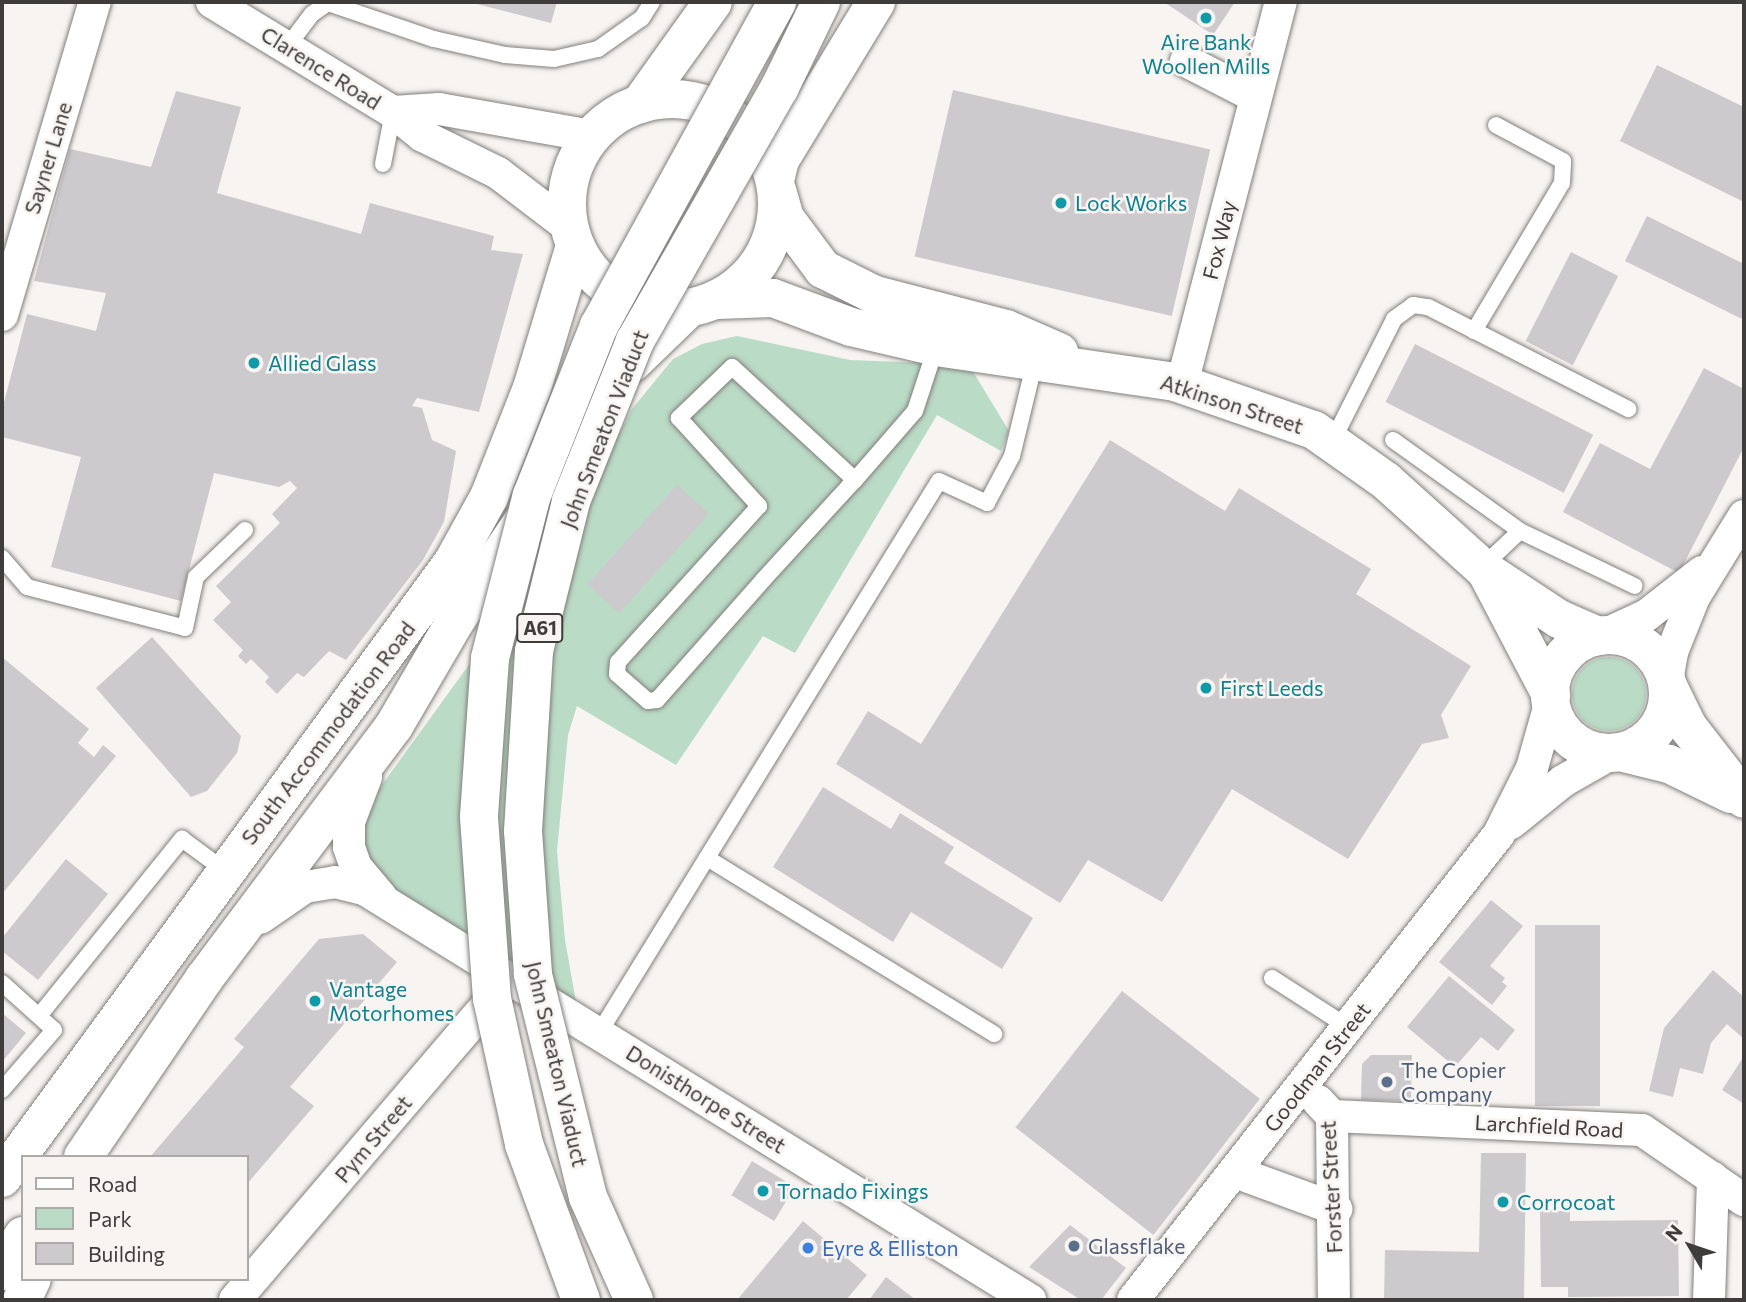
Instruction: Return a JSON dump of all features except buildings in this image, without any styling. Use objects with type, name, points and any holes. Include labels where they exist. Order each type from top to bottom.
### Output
[{"type":"main road","points":[[639,104],[713,2]]},
{"type":"main road","name":"John Smeaton Viaduct","points":[[580,1300],[524,1144],[492,999],[479,816],[490,658],[532,495],[599,326],[777,2]]},
{"type":"main road","name":"John Smeaton Viaduct","points":[[634,1300],[588,1197],[533,974],[523,831],[534,650],[572,501],[635,341],[779,89],[821,2]]},
{"type":"main road","points":[[776,186],[780,160],[876,2]]},
{"type":"main road","name":"South Accommodation Road","points":[[2,1178],[224,870],[416,615],[472,529],[532,388],[572,236],[567,191],[577,159],[592,136],[611,118],[639,104],[671,99],[702,103],[732,117],[755,138],[776,186],[777,216],[766,253],[743,282],[702,304],[643,347],[608,394],[457,620],[394,726],[224,953],[84,1155]]},
{"type":"main road","name":"Atkinson Street","points":[[776,186],[785,218],[803,248],[823,269],[840,279],[875,295],[1006,329],[1096,368]]},
{"type":"main road","points":[[572,236],[603,284],[625,299],[660,309],[702,304]]},
{"type":"main road","name":"Atkinson Street","points":[[702,304],[773,298],[851,327],[936,347],[1096,368],[1182,384],[1314,430],[1386,481],[1484,569],[1559,619],[1601,636]]},
{"type":"main road","name":"Atkinson Street","points":[[1484,569],[1551,698]]},
{"type":"main road","points":[[1601,636],[1630,639],[1647,649],[1696,739],[1744,801],[1688,771],[1616,752],[1597,752],[1573,740],[1555,718],[1551,698],[1556,670],[1566,654],[1601,636]]},
{"type":"main road","points":[[1616,752],[1641,743],[1657,727],[1668,703],[1667,684]]},
{"type":"main road","points":[[2,1271],[21,1239]]},
{"type":"main road","points":[[22,1300],[31,1281]]},
{"type":"street","name":"Sayner Lane","points":[[2,315],[95,2]]},
{"type":"street","name":"Clarence Road","points":[[212,2],[393,112],[423,136],[498,173],[572,236]]},
{"type":"street","name":"Fox Way","points":[[1182,384],[1254,96],[1281,2]]},
{"type":"street","points":[[1186,61],[1254,96]]},
{"type":"street","name":"Clarence Road","points":[[393,112],[439,109],[592,136]]},
{"type":"street","points":[[1667,684],[1681,627],[1711,564],[1744,516]]},
{"type":"street","points":[[1601,636],[1647,615],[1711,564]]},
{"type":"street","name":"Goodman Street","points":[[1133,1300],[1499,834],[1532,768],[1551,698]]},
{"type":"street","name":"Donisthorpe Street","points":[[382,898],[356,867],[348,834],[360,788],[394,726]]},
{"type":"street","name":"Goodman Street","points":[[1499,834],[1563,781],[1616,752]]},
{"type":"street","name":"Donisthorpe Street","points":[[224,953],[270,909],[305,887],[347,884],[382,898],[1030,1300]]},
{"type":"street","name":"Pym Street","points":[[235,1300],[510,978]]},
{"type":"street","name":"Forster Street","points":[[1302,1084],[1332,1116],[1336,1209],[1334,1300]]},
{"type":"street","name":"Larchfield Road","points":[[1332,1116],[1642,1130],[1744,1200]]},
{"type":"street","points":[[1235,1172],[1336,1209]]},
{"type":"street","points":[[1709,1300],[1713,1178]]},
{"type":"lane","points":[[287,47],[312,13],[328,2],[434,39],[505,55],[554,59],[598,49],[642,18],[652,2]]},
{"type":"lane","points":[[383,164],[393,112]]},
{"type":"lane","points":[[1474,331],[1562,183],[1563,161],[1496,125]]},
{"type":"lane","points":[[1332,442],[1394,319],[1413,305],[1428,307],[1628,409]]},
{"type":"lane","points":[[855,480],[732,367],[679,418],[758,506],[618,662],[617,674],[648,701],[657,700],[855,480],[915,411],[936,347]]},
{"type":"lane","points":[[600,1033],[939,481],[987,503],[1012,456],[1035,361]]},
{"type":"lane","points":[[1393,440],[1520,531],[1635,586]]},
{"type":"lane","points":[[2,558],[27,587],[185,628],[196,577],[245,530]]},
{"type":"lane","points":[[1484,569],[1520,531]]},
{"type":"lane","points":[[39,1016],[182,839],[224,870]]},
{"type":"lane","points":[[707,858],[994,1034]]},
{"type":"lane","points":[[1272,978],[1348,1027]]},
{"type":"lane","points":[[2,983],[54,1030],[2,1090]]},
{"type":"green space","points":[[737,336],[850,360],[952,364],[972,370],[1009,431],[1001,451],[937,415],[795,653],[763,636],[676,765],[577,706],[568,735],[557,851],[565,940],[576,1002],[363,881],[358,818],[578,514],[632,409],[673,359],[702,344]]},
{"type":"green space","points":[[1609,657],[1630,663],[1640,673],[1646,694],[1640,715],[1630,725],[1609,731],[1588,725],[1578,715],[1572,694],[1578,673],[1588,663]]},
{"type":"place","name":"Aire Bank Woollen Mills","points":[[1206,18]]},
{"type":"place","name":"Lock Works","points":[[1061,203]]},
{"type":"place","name":"Allied Glass","points":[[254,363]]},
{"type":"place","name":"First Leeds","points":[[1206,688]]},
{"type":"place","name":"Vantage Motorhomes","points":[[315,1001]]},
{"type":"place","name":"The Copier Company","points":[[1387,1082]]},
{"type":"place","name":"Tornado Fixings","points":[[763,1191]]},
{"type":"place","name":"Corrocoat","points":[[1503,1202]]},
{"type":"place","name":"Glassflake","points":[[1074,1246]]},
{"type":"place","name":"Eyre & Elliston","points":[[808,1248]]}]
